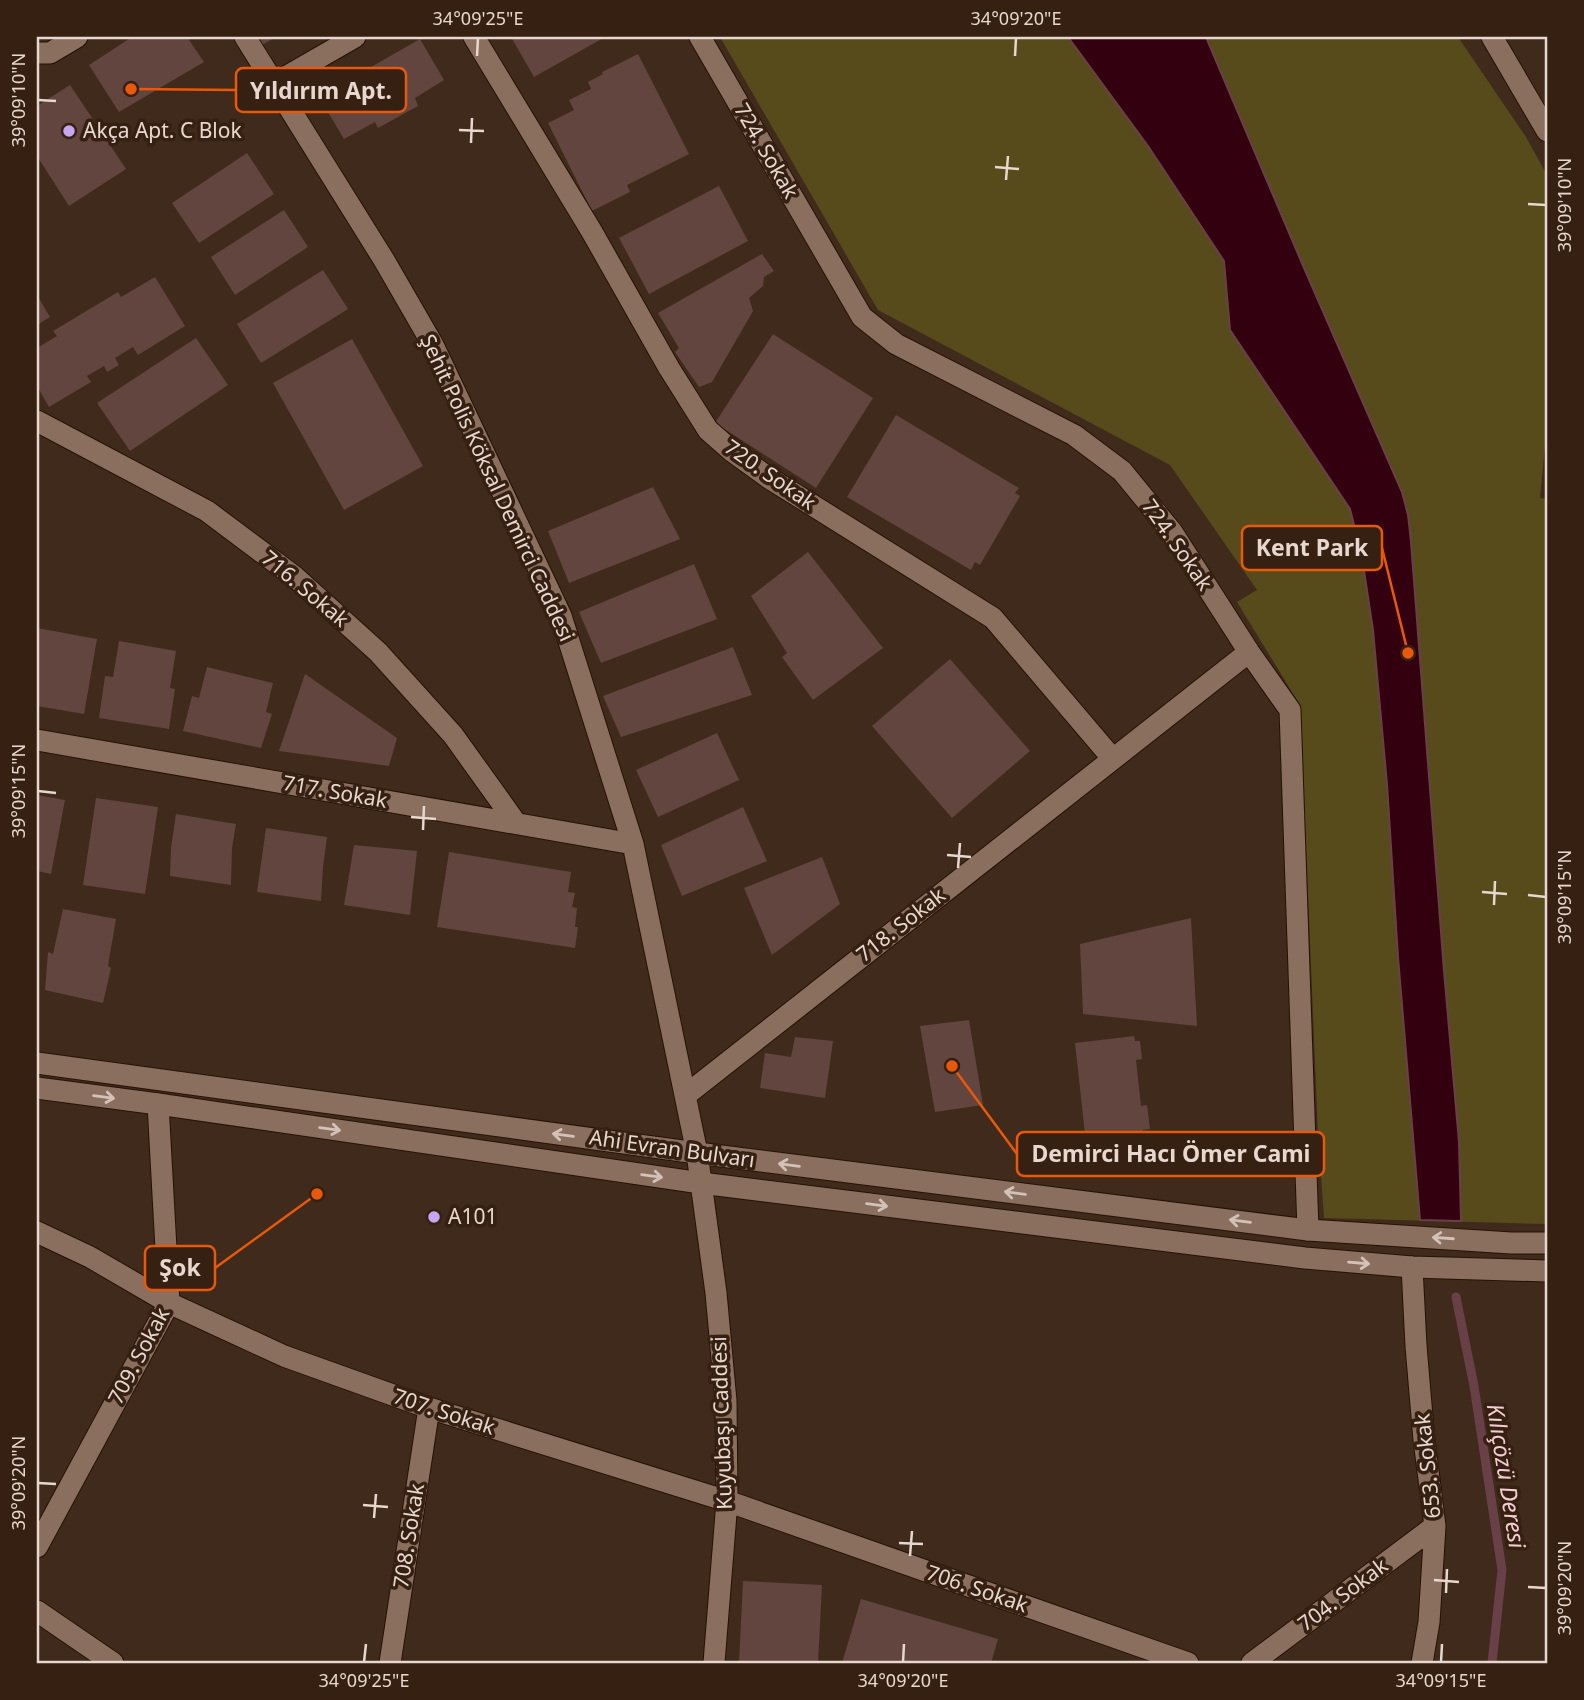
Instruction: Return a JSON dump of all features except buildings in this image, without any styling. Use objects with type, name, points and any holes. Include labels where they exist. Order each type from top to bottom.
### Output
[{"type":"street","points":[[37,53],[51,53],[77,37]]},
{"type":"street","name":"Şehit Polis Köksal Demirci Caddesi","points":[[245,37],[384,260],[433,345],[561,616],[633,844],[686,1095],[701,1183]]},
{"type":"street","points":[[275,83],[355,37]]},
{"type":"street","name":"720. Sokak","points":[[474,37],[708,430],[769,478],[992,618],[1113,759]]},
{"type":"street","name":"724. Sokak","points":[[700,37],[862,317],[896,344],[1074,435],[1122,471],[1172,532],[1249,652],[1290,710],[1308,1230]]},
{"type":"street","points":[[1492,37],[1547,131]]},
{"type":"street","name":"716. Sokak","points":[[37,422],[207,511],[295,577],[378,652],[453,735],[516,823]]},
{"type":"street","name":"718. Sokak","points":[[686,1095],[1249,652]]},
{"type":"street","name":"717. Sokak","points":[[37,740],[633,844]]},
{"type":"street","name":"Ahi Evran Bulvarı","points":[[37,1063],[697,1153],[1308,1230],[1547,1243]]},
{"type":"street","name":"Ahi Evran Bulvarı","points":[[37,1088],[701,1183],[1305,1258],[1412,1267],[1547,1271]]},
{"type":"street","name":"709. Sokak","points":[[37,1547],[169,1303],[158,1104]]},
{"type":"street","name":"Kuyubaşı Caddesi","points":[[701,1183],[716,1293],[726,1401],[727,1501],[714,1663]]},
{"type":"street","name":"707. Sokak","points":[[37,1232],[90,1257],[169,1303],[284,1356],[429,1408],[727,1501]]},
{"type":"street","name":"653. Sokak","points":[[1412,1267],[1424,1440],[1435,1526],[1430,1622],[1422,1663]]},
{"type":"street","name":"708. Sokak","points":[[390,1663],[429,1408]]},
{"type":"street","name":"706. Sokak","points":[[727,1501],[1188,1663]]},
{"type":"street","name":"704. Sokak","points":[[1252,1663],[1435,1526]]},
{"type":"street","points":[[37,1611],[113,1663]]},
{"type":"shaded area","points":[[720,37],[1458,37],[1526,137],[1547,175],[1547,425],[1540,498],[1547,499],[1547,1224],[1324,1218],[1300,705],[1237,602],[1257,590],[1170,465],[878,310]]},
{"type":"shaded area","points":[[1068,37],[1206,37],[1402,492],[1411,542],[1459,1142],[1461,1221],[1420,1220],[1373,630],[1362,557],[1350,509],[1230,330],[1224,261],[1148,146]]},
{"type":"waterway","name":"Kılıçözü Deresi","points":[[1456,1297],[1474,1386],[1502,1570],[1492,1663]]},
{"type":"place","name":"Yıldırım Apt.","points":[[131,89]]},
{"type":"place","name":"Akça Apt. C Blok","points":[[69,131]]},
{"type":"place","name":"Kent Park","points":[[1408,653]]},
{"type":"place","name":"Demirci Hacı Ömer Cami","points":[[952,1066]]},
{"type":"place","name":"Şok","points":[[317,1194]]},
{"type":"place","name":"A101","points":[[434,1217]]}]
